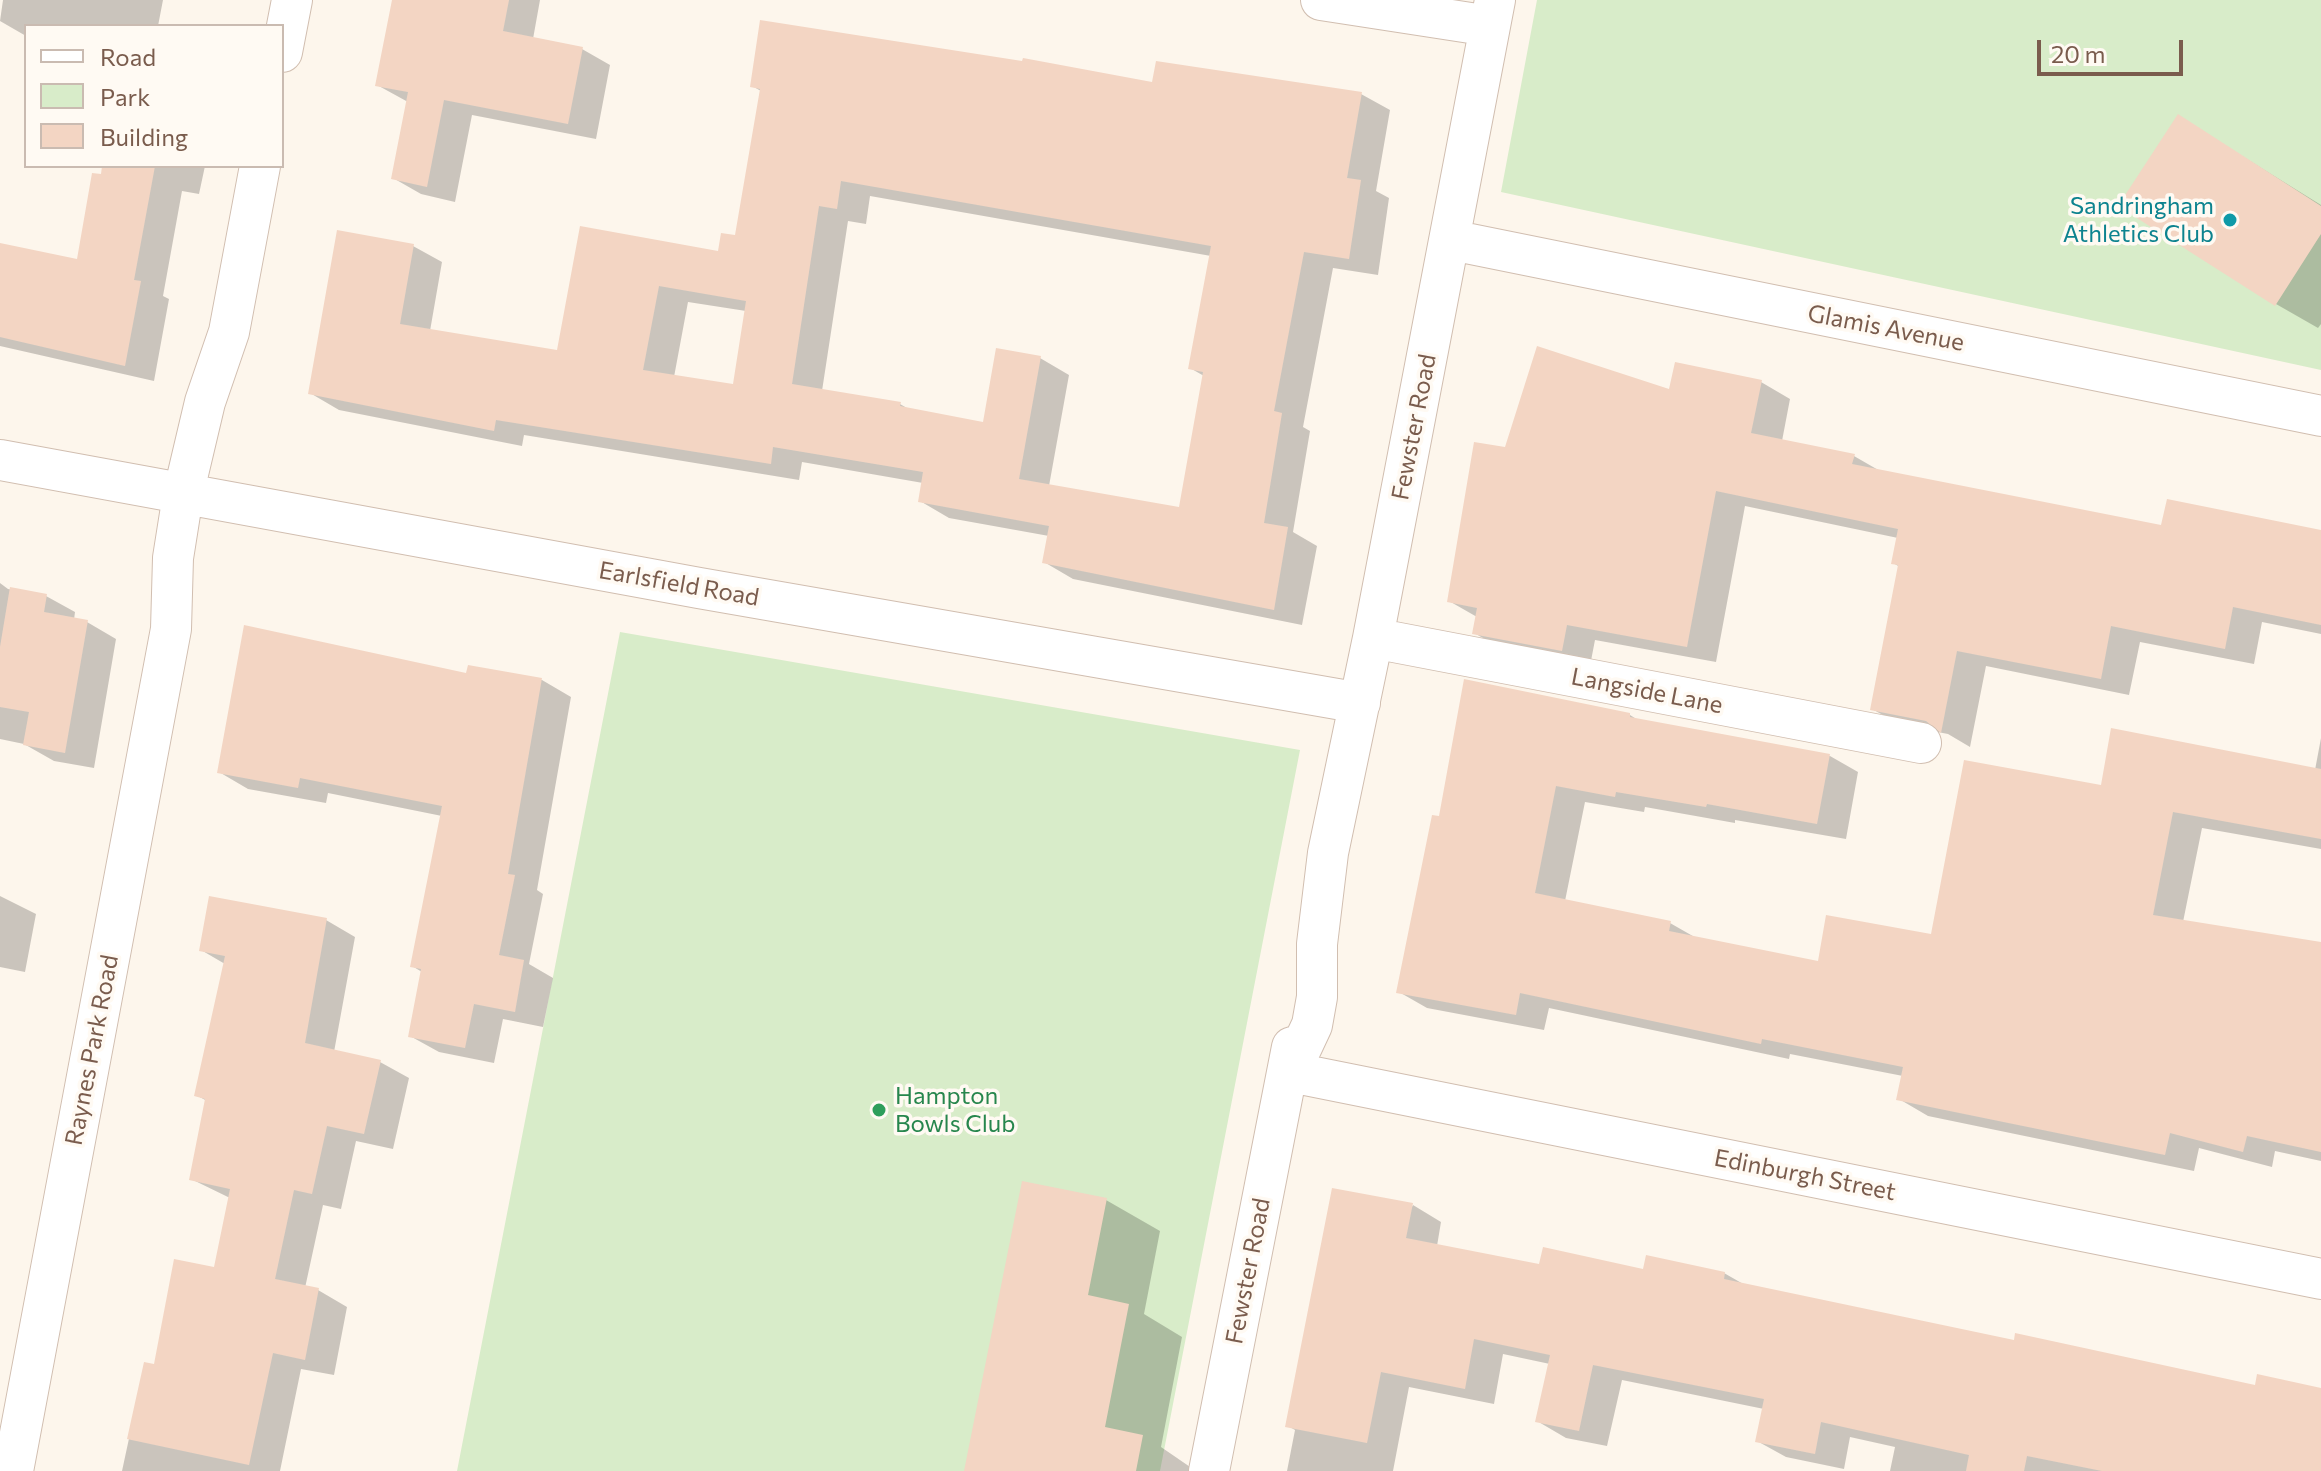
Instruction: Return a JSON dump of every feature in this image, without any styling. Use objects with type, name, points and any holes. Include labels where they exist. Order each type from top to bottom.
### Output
[{"type":"street","points":[[284,42],[292,0]]},
{"type":"street","points":[[1321,0],[1492,13]]},
{"type":"street","name":"Fewster Road","points":[[1209,1471],[1290,1072],[1312,1025],[1315,1011],[1317,944],[1328,853],[1451,240],[1492,13]]},
{"type":"street","name":"Raynes Park Road","points":[[13,1471],[171,629],[173,558],[197,497],[225,404],[229,332],[260,168]]},
{"type":"street","name":"Glamis Avenue","points":[[1451,240],[2321,416]]},
{"type":"street","name":"Earlsfield Road","points":[[0,460],[1360,703]]},
{"type":"street","name":"Langside Lane","points":[[1373,638],[1921,743]]},
{"type":"street","name":"Edinburgh Street","points":[[1290,1072],[2321,1279]]},
{"type":"green space","points":[[1537,0],[2321,0],[2321,370],[1501,192]]},
{"type":"green space","name":"Hampton Bowls Club","points":[[620,632],[1300,750],[1160,1471],[457,1471]]},
{"type":"building","points":[[392,0],[509,0],[503,31],[583,47],[568,124],[444,100],[427,187],[391,179],[408,92],[375,86]]},
{"type":"building","points":[[760,20],[1022,61],[1023,58],[1152,82],[1156,61],[1362,92],[1347,178],[1361,180],[1349,259],[1304,252],[1274,411],[1282,413],[1264,523],[1288,527],[1274,610],[1042,563],[1049,526],[918,502],[923,472],[773,447],[771,464],[496,420],[494,431],[308,394],[337,230],[414,244],[400,324],[557,350],[580,226],[718,251],[721,233],[735,235],[760,89],[750,87]],"holes":[[[841,181],[1211,246],[1188,369],[1203,372],[1179,507],[1019,479],[1041,356],[996,348],[983,422],[900,406],[901,402],[792,384],[819,206],[837,209]],[[659,286],[746,301],[733,384],[643,370]]]},
{"type":"building","name":"Sandringham Athletics Club","points":[[2178,114],[2321,206],[2321,234],[2275,306],[2118,206]]},
{"type":"building","points":[[102,168],[155,168],[134,280],[141,281],[125,366],[0,337],[0,243],[77,259],[92,173],[101,174]]},
{"type":"building","points":[[1537,346],[1669,389],[1675,362],[1762,380],[1751,433],[1855,454],[1852,464],[2161,525],[2167,499],[2321,530],[2321,625],[2233,607],[2225,649],[2111,626],[2101,679],[1957,651],[1941,733],[1926,721],[1870,710],[1898,565],[1891,564],[1898,529],[1716,491],[1687,647],[1567,625],[1562,651],[1472,634],[1477,608],[1447,602],[1474,442],[1505,447]]},
{"type":"building","points":[[10,587],[47,594],[44,612],[88,620],[65,753],[23,745],[29,712],[0,707],[0,647]]},
{"type":"building","points":[[244,625],[466,673],[468,665],[542,678],[508,874],[515,875],[499,955],[524,960],[515,1012],[474,1004],[465,1048],[408,1037],[421,969],[410,967],[442,806],[300,778],[298,788],[217,773]]},
{"type":"building","points":[[1464,679],[1630,713],[1630,717],[1830,754],[1817,824],[1707,804],[1706,807],[1616,792],[1615,797],[1556,786],[1535,893],[1671,921],[1669,931],[1818,961],[1826,915],[1931,934],[1964,760],[2101,785],[2111,728],[2321,769],[2321,839],[2173,812],[2153,915],[2321,942],[2321,1152],[2247,1136],[2243,1152],[2170,1133],[2165,1155],[1896,1100],[1903,1067],[1762,1039],[1761,1044],[1520,993],[1516,1015],[1396,993],[1432,815],[1439,816]]},
{"type":"building","points":[[209,896],[327,918],[305,1043],[381,1060],[364,1134],[327,1126],[312,1194],[294,1190],[275,1279],[319,1288],[305,1360],[273,1353],[249,1465],[127,1439],[144,1362],[154,1364],[174,1259],[214,1267],[230,1189],[189,1180],[205,1099],[194,1096],[225,956],[199,951]]},
{"type":"building","points":[[1022,1181],[1107,1198],[1088,1295],[1129,1304],[1105,1427],[1143,1435],[1136,1471],[964,1471]]},
{"type":"building","points":[[1332,1188],[1413,1203],[1406,1238],[1539,1264],[1543,1247],[1643,1269],[1646,1255],[1725,1272],[1724,1279],[2014,1340],[2015,1333],[2255,1385],[2257,1374],[2321,1388],[2321,1471],[2102,1471],[2027,1456],[2024,1471],[1966,1471],[1969,1455],[1821,1422],[1815,1454],[1755,1442],[1764,1399],[1593,1365],[1579,1431],[1535,1422],[1550,1355],[1474,1339],[1465,1389],[1381,1372],[1367,1443],[1285,1427]]},
{"type":"place","name":"Sandringham Athletics Club","points":[[2230,220]]},
{"type":"place","name":"Hampton Bowls Club","points":[[879,1110]]}]
